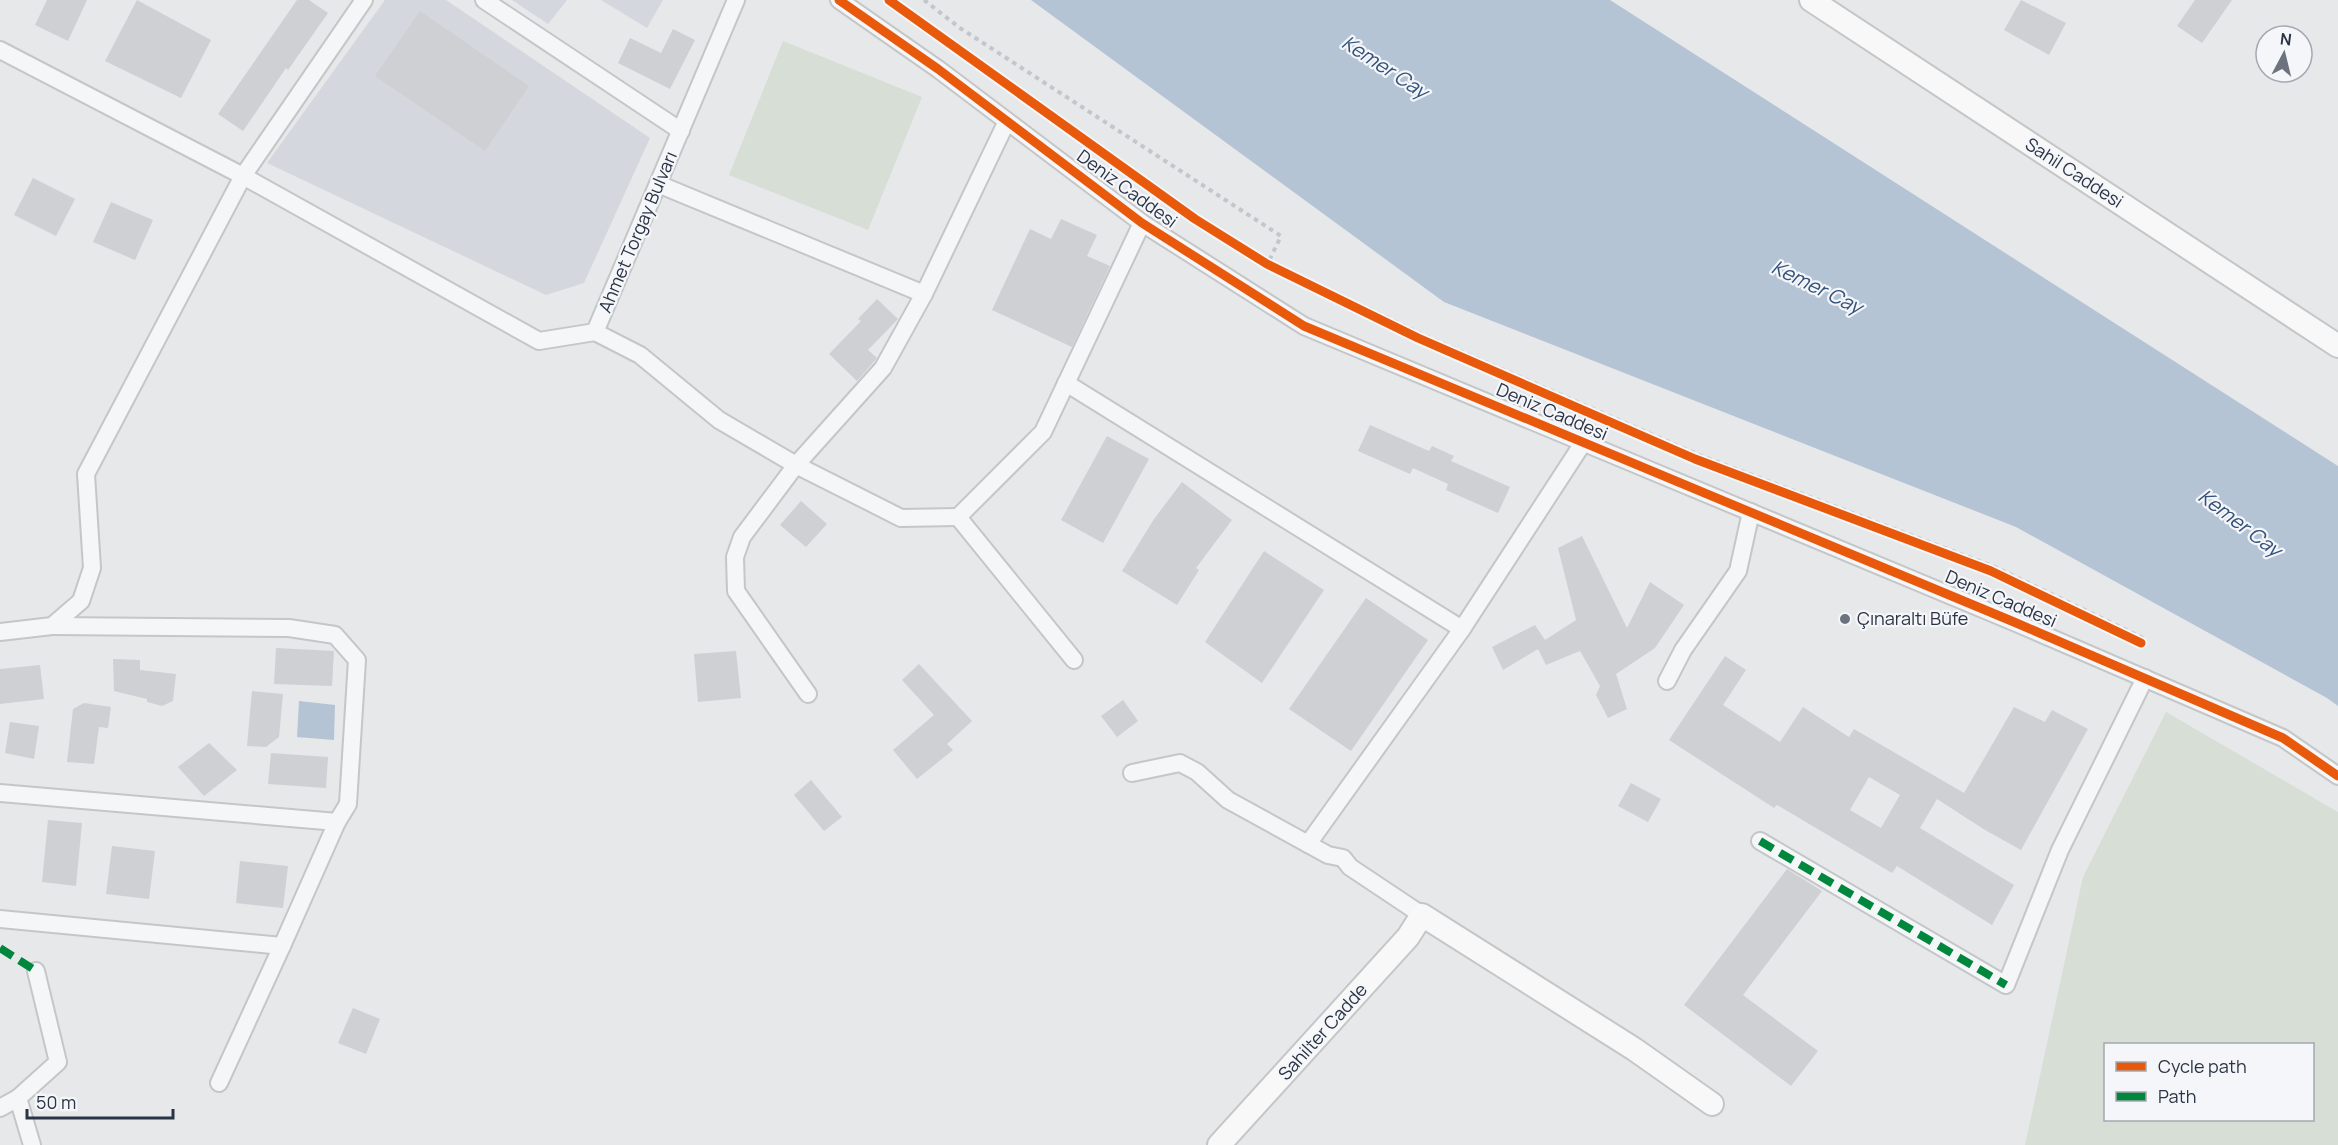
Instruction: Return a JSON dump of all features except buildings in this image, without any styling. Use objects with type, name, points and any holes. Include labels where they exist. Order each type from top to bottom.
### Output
[{"type":"street","points":[[52,626],[81,601],[92,568],[86,474],[243,177],[364,0]]},
{"type":"street","points":[[484,0],[681,131]]},
{"type":"street","name":"Ahmet Torgay Bulvarı","points":[[0,50],[243,177],[539,341],[595,332],[736,0]]},
{"type":"street","name":"Deniz Caddesi","points":[[839,0],[938,69],[1142,223],[1304,326],[1751,512],[2283,738],[2338,776]]},
{"type":"street","name":"Sahil Caddesi","points":[[1810,0],[2338,346]]},
{"type":"street","points":[[808,694],[736,591],[735,557],[742,537],[796,465],[883,368],[924,294],[1008,121]]},
{"type":"street","points":[[658,184],[924,294]]},
{"type":"street","points":[[595,332],[640,355],[719,420],[796,465],[901,518],[958,517],[1043,432],[1142,223]]},
{"type":"street","points":[[1066,383],[1462,629]]},
{"type":"street","points":[[1308,844],[1462,629],[1583,443]]},
{"type":"street","points":[[1666,681],[1683,650],[1738,571],[1751,512]]},
{"type":"street","points":[[958,517],[1074,660]]},
{"type":"street","points":[[0,632],[52,626],[289,628],[335,635],[357,660],[348,804],[336,822],[219,1083]]},
{"type":"street","points":[[1760,842],[2006,985],[2060,850],[2145,678]]},
{"type":"street","points":[[1132,773],[1180,764],[1197,772],[1228,800],[1328,855],[1343,858],[1350,867],[1634,1049],[1712,1104]]},
{"type":"street","points":[[0,793],[336,822]]},
{"type":"street","name":"Sahilter Cadde","points":[[1220,1145],[1408,938],[1422,915]]},
{"type":"street","points":[[0,919],[282,946]]},
{"type":"street","points":[[0,1108],[18,1098],[58,1062],[36,971]]},
{"type":"street","points":[[18,1098],[32,1145]]},
{"type":"path","points":[[924,0],[960,28],[1281,236],[1269,261],[1421,334],[1699,455],[1995,567],[2142,641]]},
{"type":"path","points":[[1258,258],[1418,338],[1695,459],[1991,571],[2142,641]]},
{"type":"shaded area","points":[[385,0],[446,0],[650,138],[584,283],[546,295],[267,163]]},
{"type":"shaded area","points":[[512,0],[567,0],[548,24]]},
{"type":"shaded area","points":[[601,0],[663,0],[647,28]]},
{"type":"shaded area","points":[[783,41],[922,97],[868,230],[729,175]]},
{"type":"shaded area","points":[[2166,712],[2338,812],[2338,1145],[2025,1145],[2083,877]]},
{"type":"water","name":"Kemer Cay","points":[[1031,0],[1610,0],[2338,466],[2338,706],[2016,527],[1444,302]]},
{"type":"water","points":[[299,701],[335,705],[334,740],[297,737]]},
{"type":"marked path","points":[[1760,841],[2006,985]]},
{"type":"marked path","points":[[0,948],[36,971]]},
{"type":"cycle path","points":[[839,0],[938,69],[1142,223],[1304,326],[2014,622],[2283,738],[2338,776]]},
{"type":"cycle path","points":[[889,0],[1195,219],[1267,264],[1418,338],[1695,459],[1991,571],[2141,643]]},
{"type":"place","name":"Çınaraltı Büfe","points":[[1845,619]]}]
